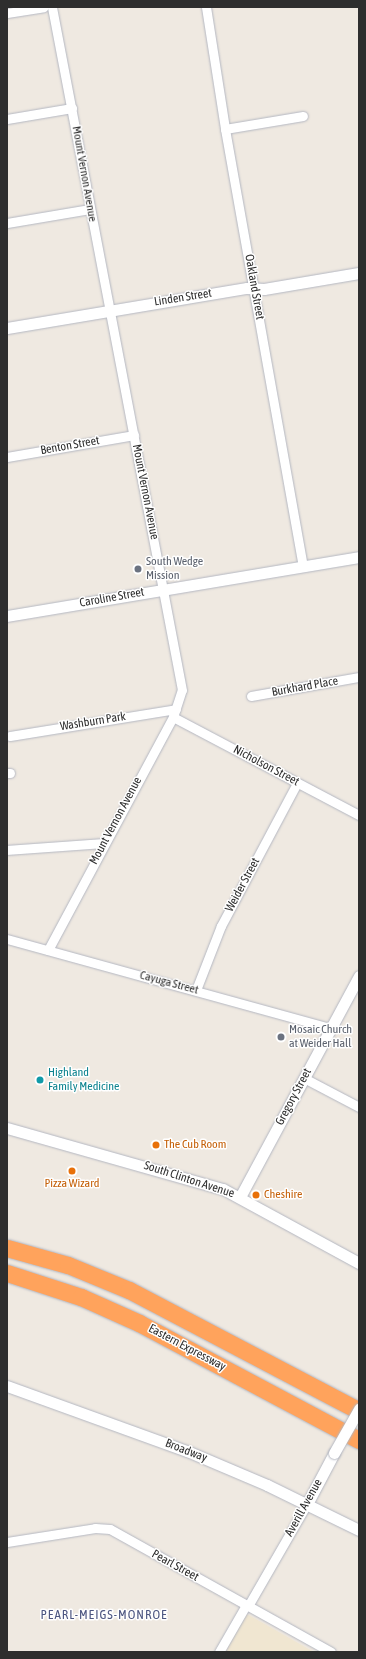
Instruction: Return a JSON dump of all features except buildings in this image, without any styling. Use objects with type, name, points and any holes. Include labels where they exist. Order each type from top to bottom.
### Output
[{"type":"highway","points":[[7,1245],[88,1272],[152,1301],[359,1410]]},
{"type":"highway","points":[[7,1248],[36,1255]]},
{"type":"highway","name":"Eastern Expressway","points":[[11,1274],[81,1297],[139,1323],[359,1440]]},
{"type":"street","points":[[7,13],[44,7]]},
{"type":"street","name":"Mount Vernon Avenue","points":[[48,950],[103,843],[174,713],[182,683],[52,7]]},
{"type":"street","name":"Oakland Street","points":[[206,7],[225,129],[303,566]]},
{"type":"street","points":[[7,119],[72,108]]},
{"type":"street","points":[[225,129],[303,116]]},
{"type":"street","points":[[7,223],[90,209]]},
{"type":"street","name":"Linden Street","points":[[7,328],[110,310],[254,288],[264,289],[359,273]]},
{"type":"street","name":"Benton Street","points":[[7,457],[134,435]]},
{"type":"street","name":"Caroline Street","points":[[7,616],[359,556]]},
{"type":"street","name":"Burkhard Place","points":[[251,696],[359,677]]},
{"type":"street","name":"Washburn Park","points":[[10,736],[174,713]]},
{"type":"street","name":"Nicholson Street","points":[[174,713],[297,783],[359,815]]},
{"type":"street","name":"Weider Street","points":[[196,990],[221,926],[297,783]]},
{"type":"street","points":[[7,850],[103,843]]},
{"type":"street","name":"Cayuga Street","points":[[7,940],[196,990],[331,1028]]},
{"type":"street","name":"Gregory Street","points":[[240,1197],[359,976]]},
{"type":"street","points":[[304,1078],[359,1107]]},
{"type":"street","name":"South Clinton Avenue","points":[[7,1128],[177,1174],[240,1197],[359,1263]]},
{"type":"street","name":"Broadway","points":[[7,1386],[187,1451],[307,1504],[359,1530]]},
{"type":"street","name":"Averill Avenue","points":[[219,1652],[307,1504],[359,1410]]},
{"type":"street","name":"Pearl Street","points":[[7,1542],[95,1528],[110,1530],[331,1652]]},
{"type":"shaded area","points":[[245,1613],[314,1652],[224,1652]]},
{"type":"place","name":"South Wedge Mission","points":[[138,569]]},
{"type":"place","name":"Mosaic Church at Weider Hall","points":[[281,1037]]},
{"type":"place","name":"Highland Family Medicine","points":[[40,1080]]},
{"type":"place","name":"The Cub Room","points":[[156,1145]]},
{"type":"place","name":"Pizza Wizard","points":[[72,1171]]},
{"type":"place","name":"Cheshire","points":[[256,1195]]},
{"type":"district","name":"PEARL-MEIGS-MONROE","points":[[104,1615]]}]
